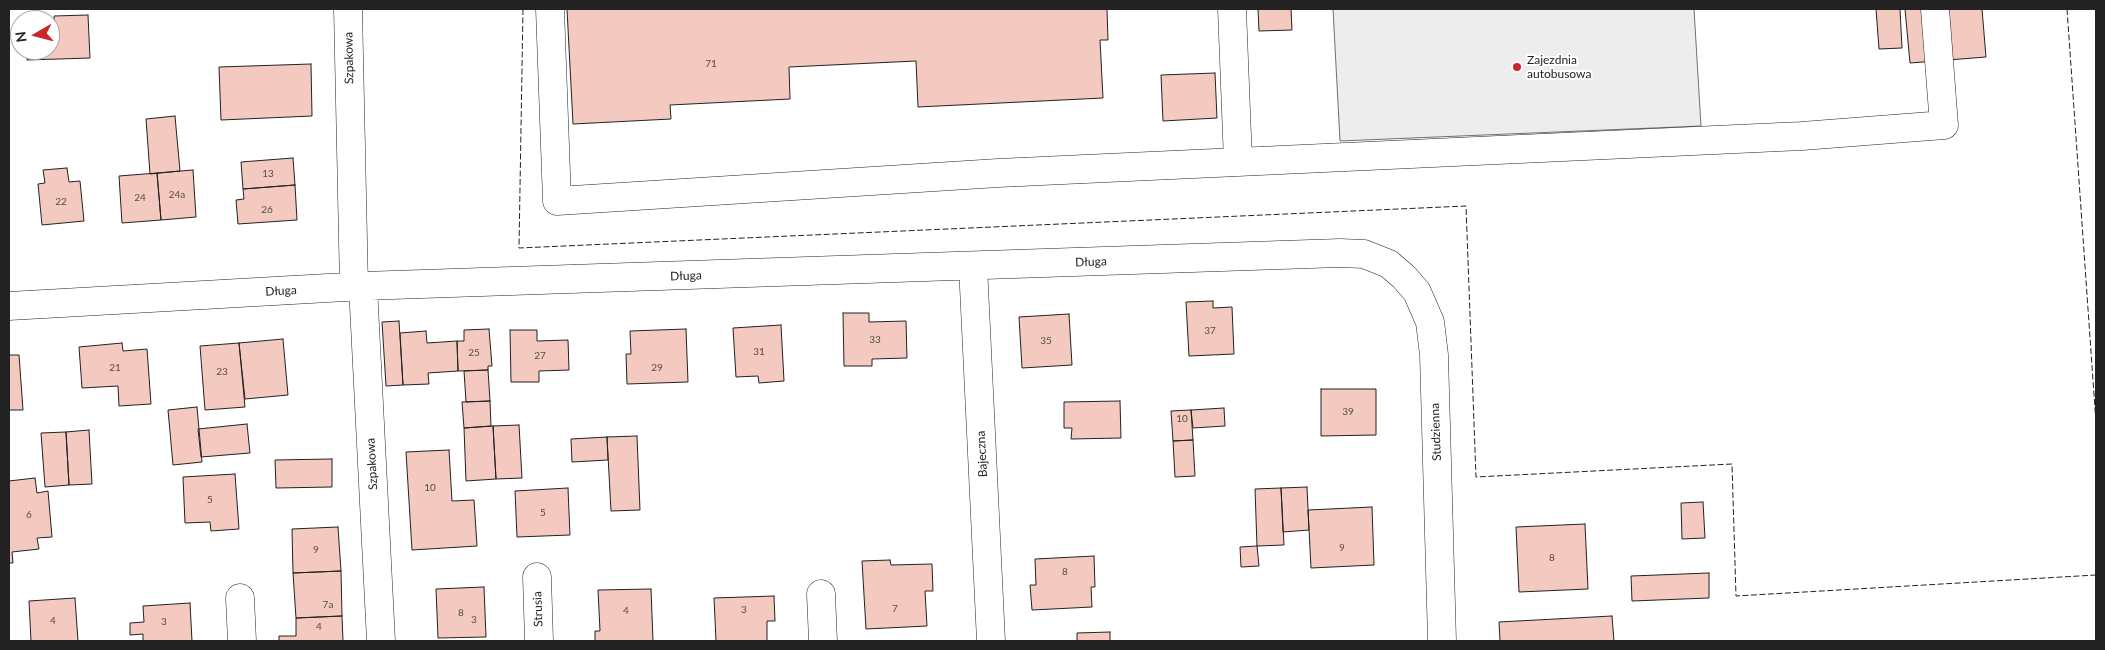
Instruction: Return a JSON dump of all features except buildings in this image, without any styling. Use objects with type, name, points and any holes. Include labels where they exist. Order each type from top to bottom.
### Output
[{"type":"street","name":"Szpakowa","points":[[348,9],[359,287],[381,641]]},
{"type":"street","points":[[550,9],[557,201],[998,173],[1802,136],[1944,125],[1935,9]]},
{"type":"street","points":[[1232,9],[1238,162]]},
{"type":"street","name":"Długa","points":[[9,306],[359,287],[1340,253],[1364,254]]},
{"type":"street","name":"Studzienna","points":[[1364,254],[1389,264],[1404,277],[1417,292],[1430,322],[1434,355],[1442,641]]},
{"type":"street","name":"Bajeczna","points":[[972,266],[991,641]]},
{"type":"street","name":"Strusia","points":[[537,577],[539,641]]},
{"type":"street","points":[[821,594],[823,641]]},
{"type":"street","points":[[240,598],[242,641]]},
{"type":"shaded area","name":"Zajezdnia autobusowa","points":[[1333,9],[1694,9],[1701,126],[1340,141]]},
{"type":"fence","points":[[523,9],[519,248],[1466,206],[1476,477],[1732,464],[1736,596],[2096,575]]},
{"type":"fence","points":[[2067,9],[2096,423]]},
{"type":"place","name":"Zajezdnia autobusowa","points":[[1517,67]]}]
